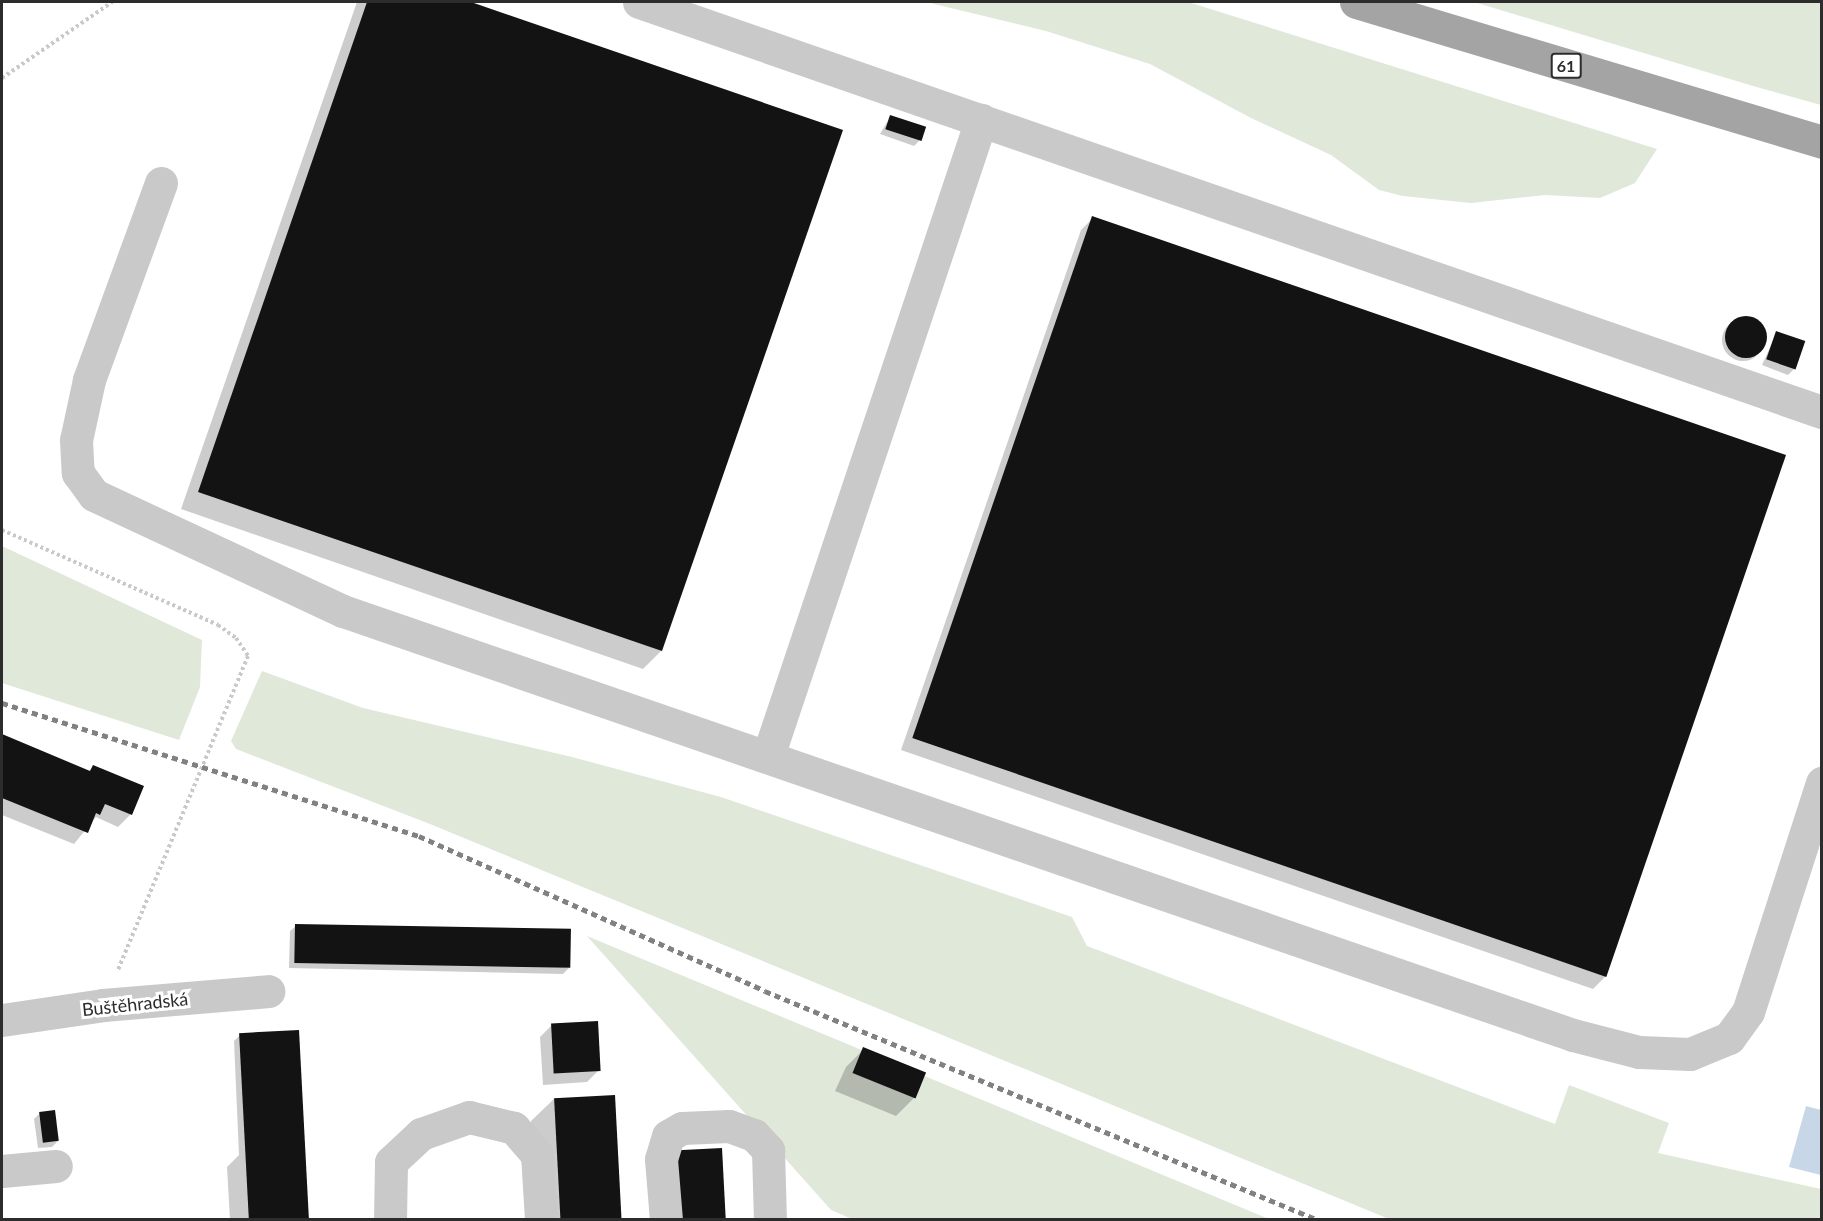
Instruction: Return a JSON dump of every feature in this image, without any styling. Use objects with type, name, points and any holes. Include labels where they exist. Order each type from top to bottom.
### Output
[{"type":"main road","name":"61","points":[[1356,2],[1821,142]]},
{"type":"street","points":[[639,2],[1821,412]]},
{"type":"street","points":[[768,756],[981,120]]},
{"type":"street","points":[[161,183],[89,380],[76,440],[78,473],[94,495],[343,611],[1573,1035],[1639,1052],[1690,1054],[1729,1038],[1748,1012],[1821,783]]},
{"type":"street","name":"Buštěhradská","points":[[2,1020],[103,1005],[268,991]]},
{"type":"street","points":[[390,1220],[392,1162],[421,1134],[469,1117],[514,1128],[537,1154],[541,1220]]},
{"type":"street","points":[[666,1220],[662,1159],[668,1136],[682,1128],[729,1125],[754,1135],[768,1150],[770,1220]]},
{"type":"street","points":[[2,1171],[56,1166]]},
{"type":"path","points":[[2,78],[111,2]]},
{"type":"path","points":[[2,530],[218,625],[236,638],[248,656],[103,1005]]},
{"type":"shaded area","points":[[926,2],[1188,2],[1657,149],[1635,183],[1600,198],[1545,195],[1471,203],[1403,196],[1379,190],[1331,155],[1251,118],[1150,64],[1046,31]]},
{"type":"shaded area","points":[[1474,2],[1821,2],[1821,105],[1753,86]]},
{"type":"shaded area","points":[[2,546],[202,640],[200,687],[179,740],[2,683]]},
{"type":"shaded area","points":[[262,671],[363,708],[572,757],[721,797],[1072,917],[1087,946],[1555,1124],[1569,1085],[1669,1123],[1658,1153],[1821,1189],[1821,1219],[1389,1219],[430,824],[236,749],[231,741]]},
{"type":"shaded area","points":[[587,936],[1269,1219],[852,1219],[831,1210]]},
{"type":"water","points":[[1806,1106],[1821,1110],[1821,1175],[1789,1167]]},
{"type":"building","points":[[367,2],[471,2],[843,130],[662,651],[198,492]]},
{"type":"building","points":[[890,115],[926,127],[922,141],[885,129]]},
{"type":"building","points":[[1092,216],[1786,455],[1606,977],[912,738]]},
{"type":"building","points":[[1746,316],[1761,322],[1767,337],[1761,352],[1746,358],[1731,352],[1725,337],[1731,322]]},
{"type":"building","points":[[1776,331],[1805,341],[1796,369],[1766,359]]},
{"type":"building","points":[[2,734],[90,771],[93,765],[144,786],[132,815],[105,804],[100,815],[96,813],[88,833],[2,798]]},
{"type":"building","points":[[295,924],[571,929],[570,968],[294,963]]},
{"type":"building","points":[[598,1021],[601,1071],[554,1073],[551,1023]]},
{"type":"building","points":[[299,1030],[309,1220],[249,1220],[239,1033]]},
{"type":"building","points":[[863,1047],[926,1072],[916,1098],[853,1073]]},
{"type":"building","points":[[615,1095],[622,1220],[560,1220],[554,1098]]},
{"type":"building","points":[[55,1110],[59,1141],[43,1143],[39,1112]]},
{"type":"building","points":[[722,1148],[726,1220],[672,1220],[668,1151]]},
{"type":"railway","points":[[2,703],[419,836],[765,991],[1318,1220]]}]
